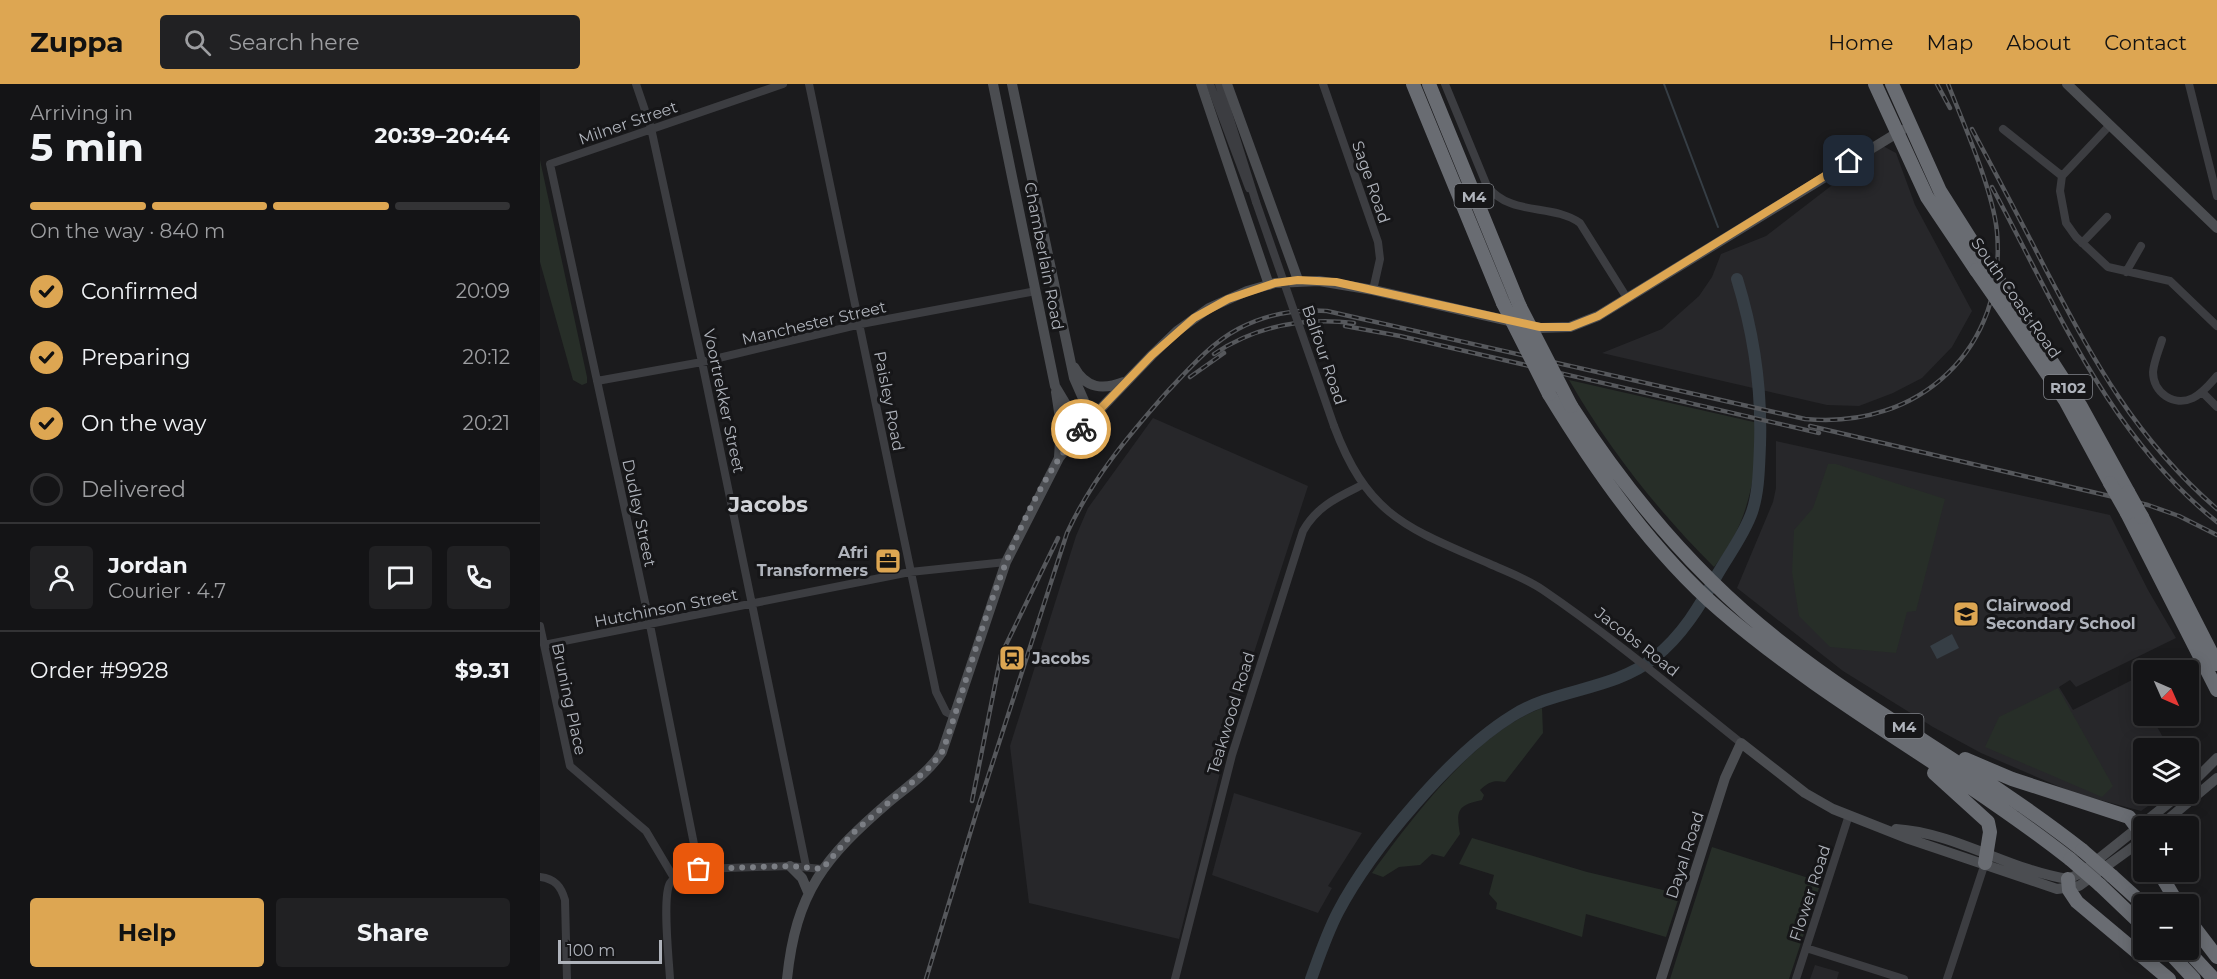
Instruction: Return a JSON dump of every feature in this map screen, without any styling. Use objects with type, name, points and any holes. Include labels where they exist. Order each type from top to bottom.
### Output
[{"type":"highway","name":"M4","points":[[1413,84],[1503,303],[1549,394],[1573,433],[1629,510],[1702,582],[1730,599],[1782,643],[1836,682],[2034,812],[2133,895]]},
{"type":"highway","name":"M4","points":[[1429,84],[1520,307],[1571,406],[1645,511],[1702,582],[1720,610],[1774,655],[2027,825],[2070,859],[2133,916]]},
{"type":"highway","name":"South Coast Road","points":[[1875,84],[1927,197],[2065,400],[2127,513],[2217,690]]},
{"type":"highway","name":"South Coast Road","points":[[1892,84],[1940,191],[2080,405],[2142,517],[2217,664]]},
{"type":"highway","points":[[1885,730],[1982,814],[1990,827],[1986,859]]},
{"type":"highway","points":[[1934,745],[2012,779],[2129,818],[2133,823]]},
{"type":"highway","points":[[2069,884],[2077,902],[2169,979]]},
{"type":"highway","points":[[2199,933],[2217,957]]},
{"type":"highway","points":[[2176,960],[2194,979]]},
{"type":"highway","points":[[2196,960],[2214,979]]},
{"type":"main road","name":"Chamberlain Road","points":[[993,84],[1055,386],[1070,411],[1085,425]]},
{"type":"main road","name":"Chamberlain Road","points":[[1012,84],[1077,390],[1095,414]]},
{"type":"main road","points":[[1201,84],[1269,285]]},
{"type":"main road","points":[[1227,84],[1298,280]]},
{"type":"main road","points":[[2067,84],[2217,228]]},
{"type":"main road","points":[[787,979],[796,925],[808,892],[822,869],[853,833],[937,759],[954,716],[1006,562],[1059,458],[1095,414],[1178,331],[1196,317],[1228,299],[1269,285],[1298,280],[1336,282],[1540,327],[1556,328],[1583,323],[1896,132],[1911,126]]},
{"type":"main road","points":[[1070,359],[1082,379],[1091,385],[1111,387],[1129,380]]},
{"type":"main road","points":[[1055,386],[1061,425],[1059,458]]},
{"type":"main road","name":"Jacobs Road","points":[[1741,743],[1805,792],[1849,815],[1909,838],[1986,859],[2057,889],[2069,884]]},
{"type":"main road","name":"Dayal Road","points":[[1661,979],[1725,778],[1741,743]]},
{"type":"main road","points":[[2199,776],[2217,758]]},
{"type":"main road","points":[[2172,816],[2217,778]]},
{"type":"main road","points":[[2159,816],[2170,804]]},
{"type":"main road","points":[[2069,884],[2089,880],[2133,842]]},
{"type":"main road","points":[[790,866],[802,878],[808,892]]},
{"type":"street","name":"Voortrekker Street","points":[[636,84],[651,128],[702,362],[754,605],[806,867]]},
{"type":"street","name":"Milner Street","points":[[550,164],[783,84]]},
{"type":"street","name":"Paisley Road","points":[[808,84],[861,324],[910,572],[939,702],[946,712],[954,716]]},
{"type":"street","name":"Balfour Road","points":[[1210,84],[1244,179],[1255,199]]},
{"type":"street","name":"Balfour Road","points":[[1219,84],[1255,199],[1334,426],[1351,467],[1362,485]]},
{"type":"street","name":"Sage Road","points":[[1323,84],[1378,242],[1380,259],[1373,290]]},
{"type":"street","points":[[1445,84],[1487,186],[1493,193],[1512,204],[1568,216],[1580,223],[1627,298]]},
{"type":"street","points":[[2189,84],[2217,196]]},
{"type":"street","points":[[2110,125],[2062,176],[2060,191],[2063,215],[2070,230],[2108,267],[2170,281],[2217,326]]},
{"type":"street","points":[[2004,129],[2062,176]]},
{"type":"street","name":"Dudley Street","points":[[550,164],[650,626],[699,869]]},
{"type":"street","points":[[2082,243],[2107,217]]},
{"type":"street","points":[[2126,272],[2141,246]]},
{"type":"street","name":"Manchester Street","points":[[597,381],[702,362],[861,324],[1036,291]]},
{"type":"street","points":[[2162,340],[2153,372],[2160,392],[2178,401],[2192,399],[2217,376]]},
{"type":"street","points":[[2202,392],[2217,407]]},
{"type":"street","name":"Jacobs Road","points":[[1362,485],[1376,502],[1407,526],[1540,588],[1634,658],[1741,743]]},
{"type":"street","name":"Teakwood Road","points":[[1175,979],[1232,755],[1300,538],[1307,524],[1320,508],[1362,485]]},
{"type":"street","name":"Hutchinson Street","points":[[544,645],[650,626],[910,572],[1006,562]]},
{"type":"street","name":"Bruning Place","points":[[540,626],[570,766],[646,831],[674,878]]},
{"type":"street","name":"Flower Road","points":[[1796,979],[1849,815]]},
{"type":"street","points":[[1947,979],[1986,859]]},
{"type":"street","points":[[670,979],[667,896],[669,885],[674,878],[689,870],[699,869],[790,866],[822,869]]},
{"type":"street","points":[[540,877],[554,881],[562,889],[565,900],[567,979]]},
{"type":"street","points":[[1806,948],[1904,979]]},
{"type":"shaded area","points":[[1883,146],[1896,153],[1915,205],[1972,311],[1952,347],[1922,378],[1893,393],[1859,406],[1827,405],[1602,353],[1662,329],[1699,296],[1712,277],[1721,254],[1766,236]]},
{"type":"shaded area","points":[[540,160],[587,377],[587,383],[582,385],[573,380],[540,262]]},
{"type":"shaded area","points":[[1569,380],[1758,423],[1755,463],[1743,517],[1726,550],[1714,567],[1635,478],[1584,406]]},
{"type":"shaded area","points":[[1153,418],[1308,486],[1236,708],[1179,939],[1029,903],[1010,746],[1076,536],[1088,508]]},
{"type":"shaded area","name":"Clairwood Secondary School","points":[[1776,441],[2110,515],[2148,590],[2176,638],[2076,687],[2070,680],[2059,687],[2073,710],[2132,680],[2133,726],[2157,726],[2163,738],[2133,738],[2133,804],[2151,804],[2141,811],[2074,793],[1981,753],[1933,727],[1843,671],[1737,588],[1773,502],[1776,488]]},
{"type":"shaded area","points":[[1828,464],[1836,464],[1945,499],[1916,611],[1907,612],[1896,653],[1830,647],[1799,616],[1792,572],[1794,530],[1813,508]]},
{"type":"shaded area","points":[[1952,634],[1959,648],[1937,659],[1930,646]]},
{"type":"shaded area","points":[[2058,688],[2113,786],[2102,797],[1985,747],[1999,717]]},
{"type":"shaded area","points":[[1542,708],[1543,733],[1505,782],[1491,782],[1486,785],[1480,790],[1484,795],[1482,800],[1467,804],[1460,810],[1458,820],[1460,834],[1444,857],[1432,854],[1420,865],[1399,867],[1383,877],[1372,873],[1426,803],[1470,756],[1493,736],[1517,720]]},
{"type":"shaded area","points":[[1234,793],[1362,833],[1328,886],[1332,888],[1318,913],[1212,875]]},
{"type":"shaded area","points":[[1472,838],[1587,872],[1680,894],[1666,937],[1586,914],[1582,937],[1496,909],[1497,903],[1489,894],[1494,875],[1459,864]]},
{"type":"shaded area","points":[[1712,847],[1821,882],[1789,979],[1670,979]]},
{"type":"shaded area","points":[[1815,965],[1839,972],[1837,979],[1810,979]]},
{"type":"waterway","points":[[1664,84],[1718,227]]},
{"type":"waterway","points":[[1311,979],[1338,912],[1352,887],[1415,804],[1464,753],[1489,732],[1529,707],[1638,669],[1673,640],[1690,620],[1704,598],[1749,520],[1758,479],[1760,402],[1756,361],[1737,279]]},
{"type":"railway","points":[[1937,84],[1950,108]]},
{"type":"railway","points":[[926,979],[976,814],[1067,533],[1099,476],[1125,442],[1167,392],[1209,349],[1238,329],[1270,316],[1304,311],[1327,311],[1805,419],[1847,419],[1885,411],[1919,395],[1948,373],[1971,345],[1987,312],[1996,274],[1997,232],[1990,197],[1948,84]]},
{"type":"railway","points":[[1972,129],[2100,368],[2140,427],[2163,455],[2217,509]]},
{"type":"railway","points":[[1992,187],[2063,323],[2115,410],[2145,450],[2179,488],[2217,522]]},
{"type":"railway","points":[[1214,354],[1247,336],[1281,326],[1317,321],[1354,323]]},
{"type":"railway","points":[[1345,326],[1400,336],[1819,433]]},
{"type":"railway","points":[[1190,377],[1224,353]]},
{"type":"railway","points":[[1810,426],[2148,505],[2179,516],[2217,535]]},
{"type":"railway","points":[[972,801],[1001,655],[1058,538]]},
{"type":"way so far","points":[[699,869],[790,866],[822,869],[853,833],[937,759],[947,739],[1006,562],[1042,486],[1081,429]]},
{"type":"place","name":"Afri Transformers","points":[[888,561]]},
{"type":"place","name":"Clairwood Secondary School","points":[[1966,614]]},
{"type":"place","name":"Jacobs","points":[[1012,658]]},
{"type":"district","name":"Jacobs","points":[[768,504]]},
{"type":"route","points":[[1081,429],[1178,331],[1209,308],[1247,291],[1287,281],[1336,282],[1540,327],[1570,327],[1598,316],[1849,161]]}]
